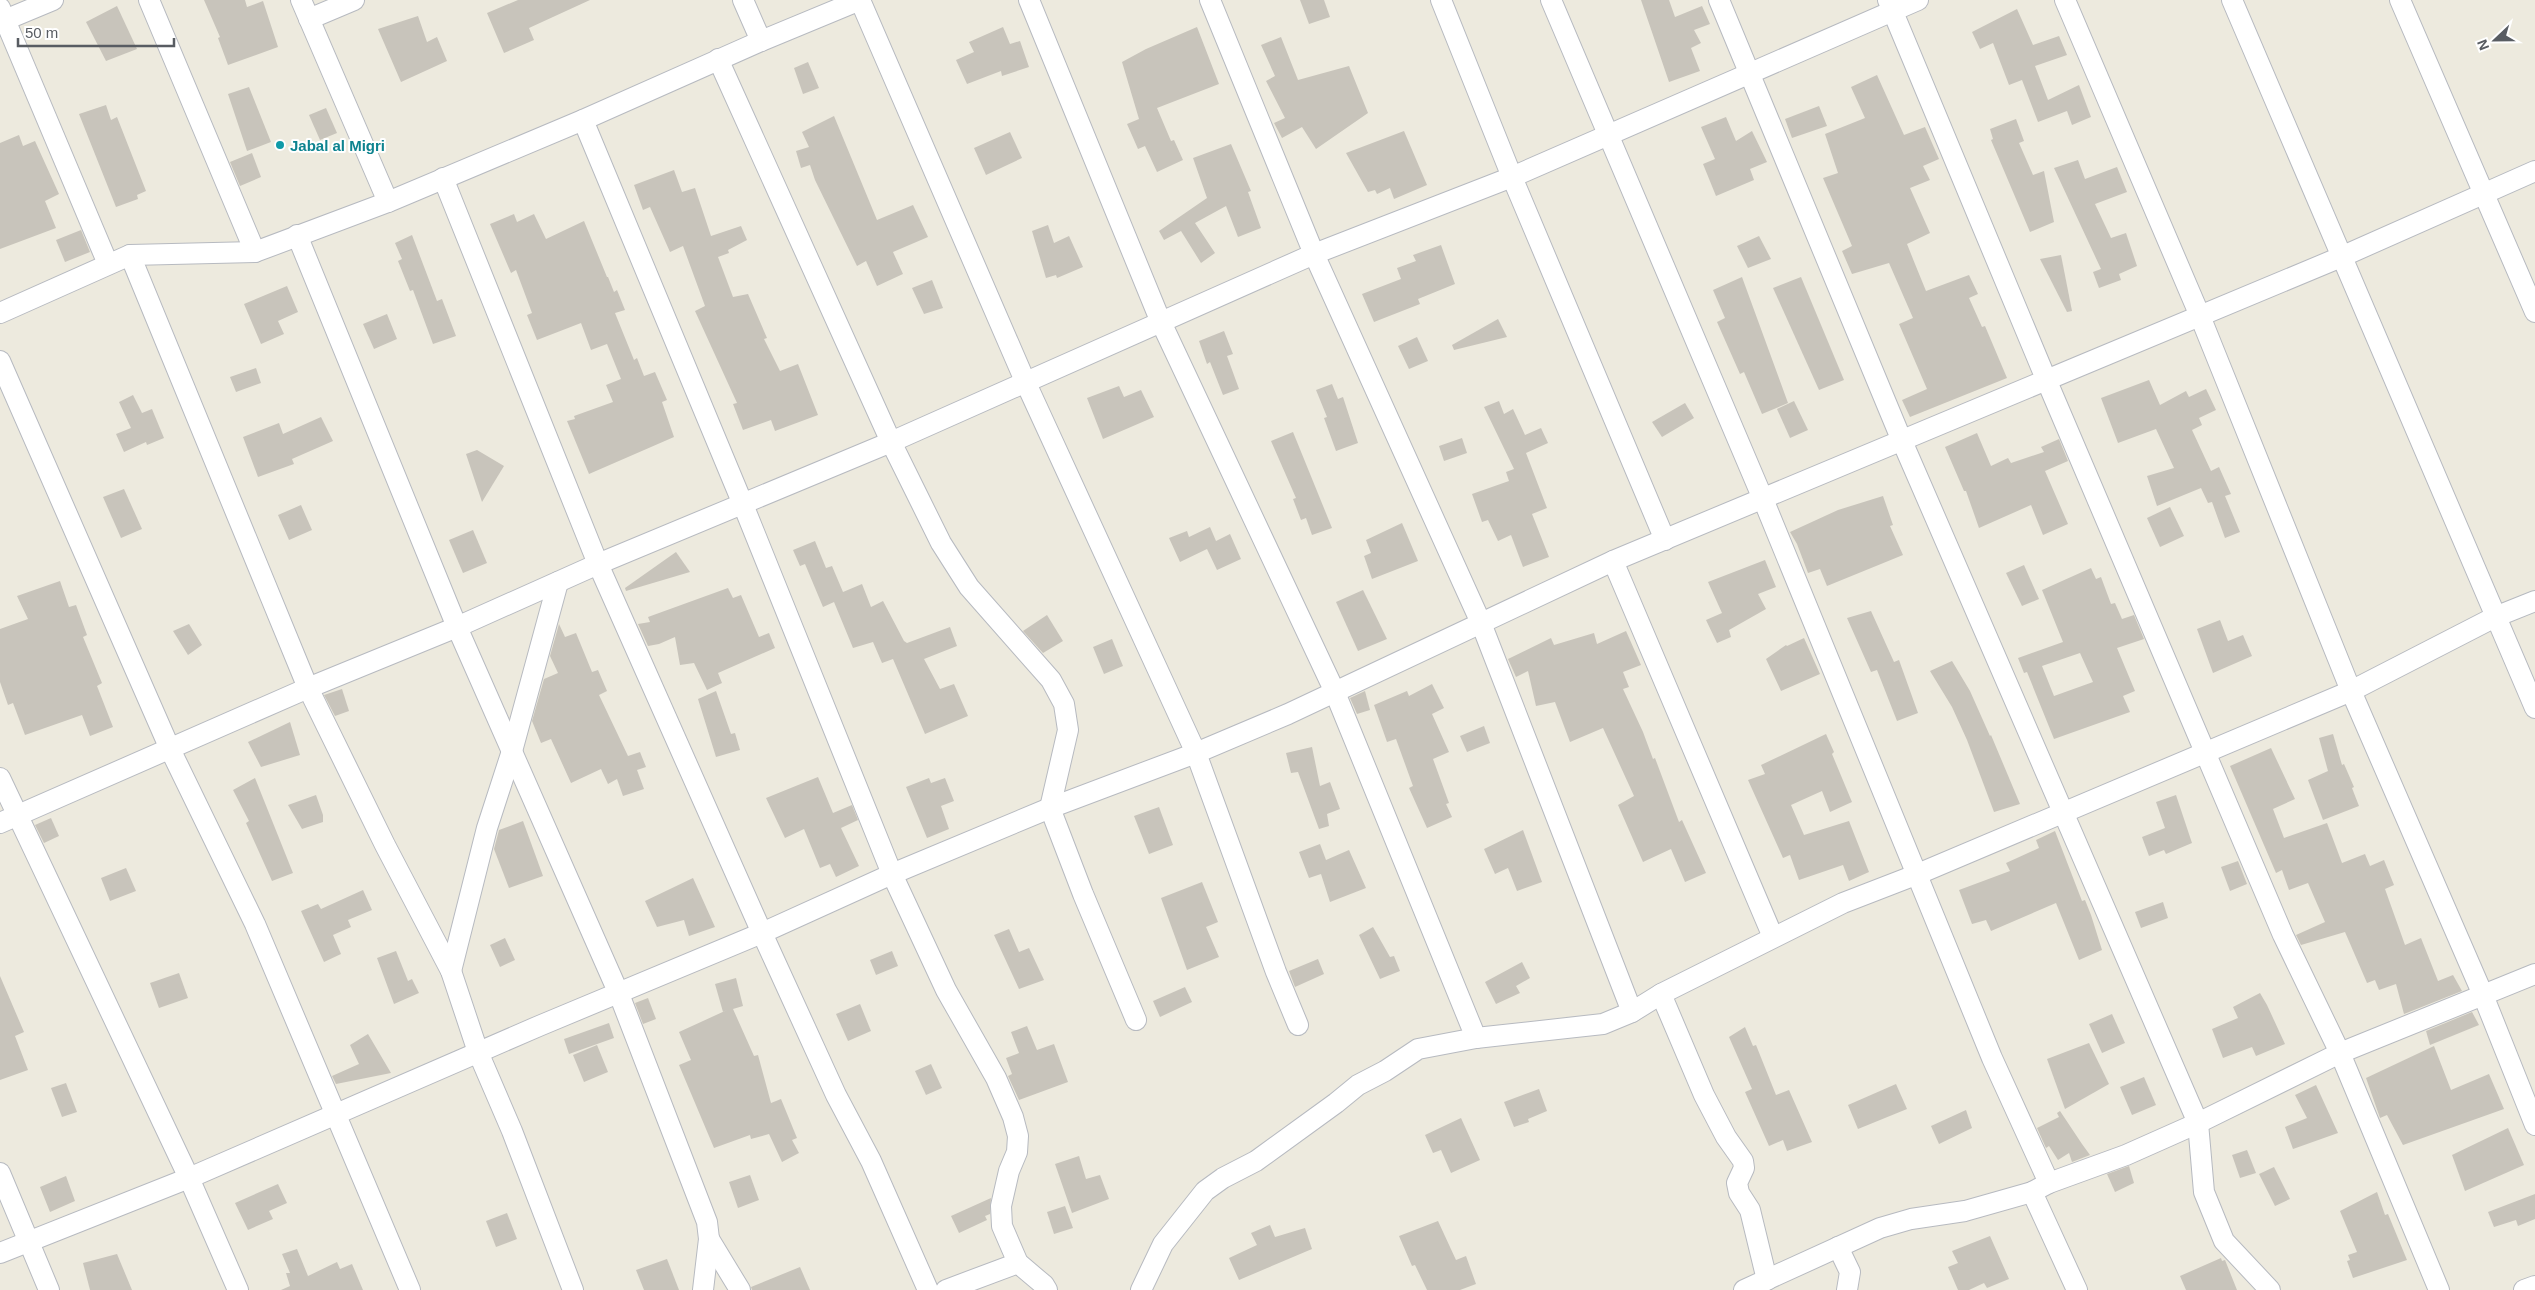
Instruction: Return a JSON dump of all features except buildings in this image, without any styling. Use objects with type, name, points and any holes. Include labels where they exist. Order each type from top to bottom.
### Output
[{"type":"street","points":[[53,0],[2,14],[108,264]]},
{"type":"street","points":[[149,0],[255,252]]},
{"type":"street","points":[[301,0],[388,202]]},
{"type":"street","points":[[309,19],[354,0]]},
{"type":"street","points":[[743,0],[761,41]]},
{"type":"street","points":[[0,313],[130,255],[255,252],[388,202],[583,120],[718,59],[860,0],[1025,381],[1196,753],[1259,928],[1298,1025]]},
{"type":"street","points":[[1029,0],[1160,320],[1334,690],[1476,1038]]},
{"type":"street","points":[[1210,0],[1314,254],[1481,623],[1632,1012]]},
{"type":"street","points":[[1441,0],[1512,176],[1665,540]]},
{"type":"street","points":[[1552,0],[1610,133],[1918,874],[1992,1058],[2077,1290]]},
{"type":"street","points":[[1719,0],[1747,73],[1902,441],[2198,1123],[2204,1192],[2224,1241],[2270,1290]]},
{"type":"street","points":[[8,819],[308,688],[457,628],[598,564],[742,502],[890,442],[1160,320],[1314,254],[1512,176],[1747,73],[1890,6],[1918,0]]},
{"type":"street","points":[[2065,0],[2200,316],[2351,691],[2483,995],[2535,1125]]},
{"type":"street","points":[[2232,0],[2535,708]]},
{"type":"street","points":[[2400,0],[2535,312]]},
{"type":"street","points":[[1890,6],[2046,379],[2283,935],[2340,1053],[2440,1290]]},
{"type":"street","points":[[718,59],[890,442],[940,543],[969,586],[1052,680],[1064,704],[1068,730],[1050,808],[1083,894],[1136,1020]]},
{"type":"street","points":[[583,120],[742,502],[892,874],[946,990],[996,1078],[1013,1118],[1018,1136],[1017,1152],[1009,1170],[1001,1206],[1002,1226],[1018,1263],[1044,1285],[1047,1290]]},
{"type":"street","points":[[0,1253],[188,1178],[478,1052],[762,933],[892,874],[1050,808],[1196,753],[1288,714],[1334,690],[1613,561],[2341,257],[2535,171]]},
{"type":"street","points":[[443,178],[598,564],[762,933],[836,1095],[870,1161],[928,1290]]},
{"type":"street","points":[[297,235],[457,628],[619,994],[707,1222],[709,1239],[703,1290]]},
{"type":"street","points":[[130,255],[308,688],[385,845],[452,971],[478,1052],[512,1130],[573,1290]]},
{"type":"street","points":[[0,361],[170,748],[254,924],[410,1290]]},
{"type":"street","points":[[1613,561],[1774,937]]},
{"type":"street","points":[[452,971],[487,828],[512,751],[558,582]]},
{"type":"street","points":[[1148,1286],[1162,1244],[1191,1207],[1217,1182],[1256,1161],[1358,1085],[1385,1071],[1418,1049],[1476,1038],[1603,1024],[1632,1012],[1661,994],[1843,903],[1918,874],[2351,691],[2496,618],[2535,601]]},
{"type":"street","points":[[0,778],[8,819],[188,1178],[238,1290]]},
{"type":"street","points":[[1744,1290],[1880,1228],[1911,1219],[1965,1211],[2041,1188],[2126,1155],[2198,1123],[2340,1053],[2535,974]]},
{"type":"street","points":[[1661,994],[1704,1095],[1726,1137],[1743,1161],[1744,1168],[1737,1183],[1740,1193],[1750,1210],[1767,1280]]},
{"type":"street","points":[[0,1173],[49,1290]]},
{"type":"street","points":[[709,1239],[740,1290]]},
{"type":"street","points":[[1838,1247],[1850,1272],[1847,1290]]},
{"type":"street","points":[[946,1290],[1018,1263]]},
{"type":"street","points":[[2524,1290],[2535,1286]]},
{"type":"place","name":"Jabal al Migri","points":[[280,145]]}]
